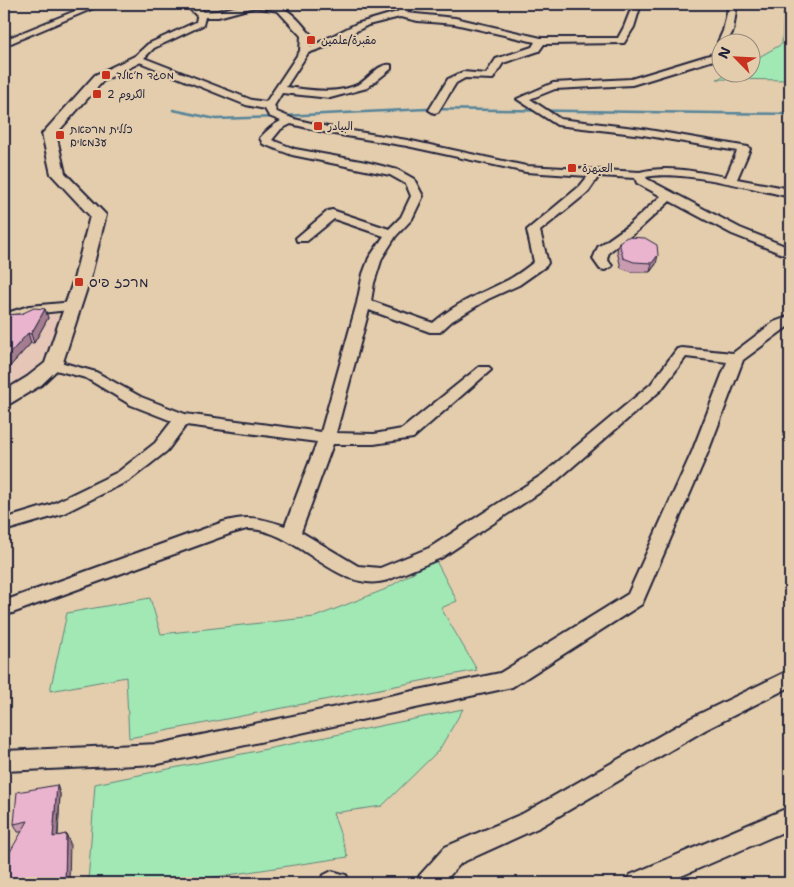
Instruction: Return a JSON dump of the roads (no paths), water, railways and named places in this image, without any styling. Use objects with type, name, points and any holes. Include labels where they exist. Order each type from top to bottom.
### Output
[{"type":"street","points":[[4,43],[99,4]]},
{"type":"street","points":[[190,4],[201,14],[218,14],[255,4],[281,9],[306,35],[305,51],[269,106]]},
{"type":"street","points":[[400,14],[410,4]]},
{"type":"street","points":[[305,51],[321,47],[355,27],[384,17],[400,14],[418,18],[455,21],[541,41],[620,41],[629,27],[637,4]]},
{"type":"street","points":[[728,32],[733,4]]},
{"type":"street","points":[[4,399],[34,381],[52,365],[74,306],[98,215],[58,174],[49,134],[99,78],[136,59],[151,46],[200,23],[201,14]]},
{"type":"street","points":[[434,110],[452,81],[463,75],[489,77],[499,61],[536,49],[541,41]]},
{"type":"street","points":[[712,58],[632,82],[552,86],[522,99],[556,122],[643,132],[744,149],[730,181]]},
{"type":"street","points":[[136,59],[250,103],[269,106]]},
{"type":"street","points":[[281,90],[330,95],[363,86],[388,67]]},
{"type":"street","points":[[269,106],[273,114],[290,121],[328,130],[407,142],[526,169],[640,175],[646,172],[659,171],[730,181],[790,193]]},
{"type":"street","points":[[290,121],[270,133],[266,138],[267,142],[294,151],[397,173],[413,185],[417,196],[406,218],[391,234],[372,262],[365,286],[364,302],[327,438],[291,535]]},
{"type":"street","points":[[364,302],[435,329],[447,318],[483,296],[514,282],[541,263],[533,230],[584,189],[596,173]]},
{"type":"street","points":[[640,175],[641,181],[736,231],[790,253]]},
{"type":"street","points":[[605,266],[600,259],[603,250],[634,228],[669,196]]},
{"type":"street","points":[[302,238],[332,214],[391,234]]},
{"type":"street","points":[[4,319],[29,310],[74,306]]},
{"type":"street","points":[[4,761],[158,754],[505,681],[636,599],[700,452],[736,358],[779,325],[790,320]]},
{"type":"street","points":[[4,609],[229,527],[247,523],[265,526],[291,535],[354,573],[381,575],[435,553],[548,479],[656,386],[682,352],[736,358]]},
{"type":"street","points":[[52,365],[91,375],[136,401],[182,419],[327,438],[374,439],[407,434],[484,370]]},
{"type":"street","points":[[4,525],[56,510],[124,476],[161,447],[182,419]]},
{"type":"street","points":[[428,883],[453,855],[532,820],[698,724],[790,678]]},
{"type":"street","points":[[638,883],[790,818]]},
{"type":"street","points":[[332,883],[338,883]]},
{"type":"waterway","points":[[283,116],[426,109],[790,114]]},
{"type":"waterway","points":[[173,110],[216,119],[276,117]]},
{"type":"place","name":"مقبرة/علمين","points":[[311,40]]},
{"type":"place","name":"מסגד ח׳אלד","points":[[106,75]]},
{"type":"place","name":"الكروم 2","points":[[97,94]]},
{"type":"place","name":"البيادر","points":[[318,126]]},
{"type":"place","name":"כללית מרפאת עצמאים","points":[[60,135]]},
{"type":"place","name":"العبهرة","points":[[572,168]]},
{"type":"place","name":"מרכז פיס","points":[[79,282]]}]
